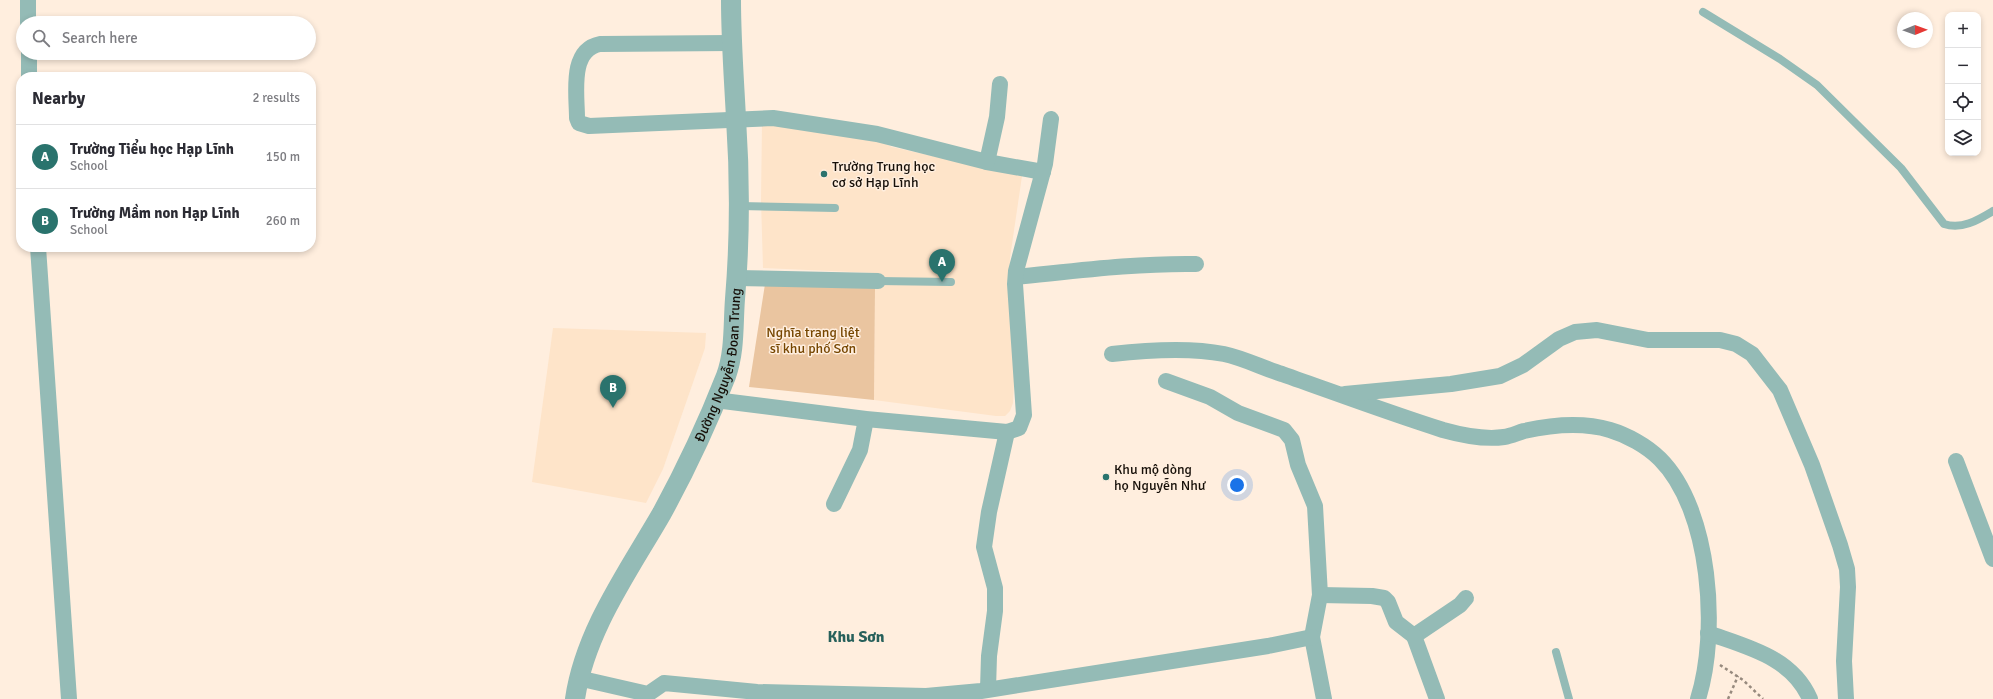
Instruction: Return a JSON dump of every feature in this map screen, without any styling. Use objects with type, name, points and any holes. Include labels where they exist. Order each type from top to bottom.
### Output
[{"type":"street","points":[[28,0],[28,16]]},
{"type":"street","name":"Đường Nguyễn Đoan Trung","points":[[575,699],[578,678],[589,645],[600,622],[673,491],[726,374],[733,346],[737,278],[738,206],[736,120],[731,43],[731,0]]},
{"type":"street","points":[[731,43],[600,44],[589,47],[579,62],[576,78],[577,118],[580,123],[589,126],[773,118],[877,134],[987,162],[1043,172]]},
{"type":"street","points":[[29,60],[30,72]]},
{"type":"street","points":[[987,162],[997,116],[1000,84]]},
{"type":"street","points":[[715,400],[866,419],[1007,432],[1019,428],[1024,415],[1016,277],[1043,172],[1051,119]]},
{"type":"street","points":[[38,252],[69,699]]},
{"type":"street","points":[[1016,277],[1114,266],[1160,263],[1196,264]]},
{"type":"street","points":[[737,278],[878,280]]},
{"type":"street","points":[[1342,394],[1451,384],[1500,376],[1522,365],[1559,339],[1575,332],[1597,330],[1648,340],[1720,340],[1736,344],[1752,354],[1780,390],[1812,465],[1840,545],[1847,569],[1848,588],[1844,662],[1846,699]]},
{"type":"street","points":[[1112,354],[1139,351],[1182,351],[1224,354],[1342,394],[1409,419],[1458,434],[1504,437],[1560,425],[1591,427],[1610,430],[1646,448],[1659,458],[1670,470],[1689,507],[1704,555],[1707,579],[1707,660],[1704,680],[1698,699]]},
{"type":"street","points":[[1166,381],[1210,396],[1238,413],[1284,430],[1292,440],[1298,465],[1315,506],[1320,595],[1312,637],[1324,699]]},
{"type":"street","points":[[834,504],[860,450],[866,419]]},
{"type":"street","points":[[984,693],[995,611],[995,588],[984,547],[989,512],[1007,432]]},
{"type":"street","points":[[1956,461],[1993,559]]},
{"type":"street","points":[[1320,595],[1372,596],[1384,598],[1388,602],[1396,622],[1414,636],[1437,699]]},
{"type":"street","points":[[1414,636],[1460,605],[1466,598]]},
{"type":"street","points":[[1708,633],[1768,654],[1789,669],[1804,688],[1810,699]]},
{"type":"street","points":[[578,678],[648,694],[664,683],[780,693],[926,696],[984,693],[1268,646],[1312,637]]},
{"type":"lane","points":[[1703,12],[1780,59],[1817,85],[1901,168],[1944,224],[1956,226],[1969,224],[1993,211]]},
{"type":"lane","points":[[738,206],[835,208]]},
{"type":"lane","points":[[878,280],[951,282]]},
{"type":"lane","points":[[1556,652],[1569,699]]},
{"type":"path","points":[[1707,660],[1728,669],[1754,689],[1763,699]]},
{"type":"path","points":[[1728,699],[1738,676]]},
{"type":"shaded area","points":[[762,123],[876,139],[892,147],[1022,176],[1010,258],[1009,291],[1015,367],[1013,403],[1010,411],[1005,416],[874,400],[875,273],[763,268],[761,201]]},
{"type":"shaded area","points":[[553,328],[706,333],[705,348],[663,469],[646,503],[532,482]]},
{"type":"green space","name":"Nghĩa trang liệt sĩ khu phố Sơn","points":[[765,284],[875,288],[874,400],[749,387]]},
{"type":"place","name":"Trường Trung học cơ sở Hạp Lĩnh","points":[[824,174]]},
{"type":"place","name":"Trường Tiểu học Hạp Lĩnh","points":[[942,282]]},
{"type":"place","name":"Trường Mầm non Hạp Lĩnh","points":[[613,408]]},
{"type":"place","name":"Khu mộ dòng họ Nguyễn Như","points":[[1106,477]]},
{"type":"district","name":"Khu Sơn","points":[[856,637]]}]
